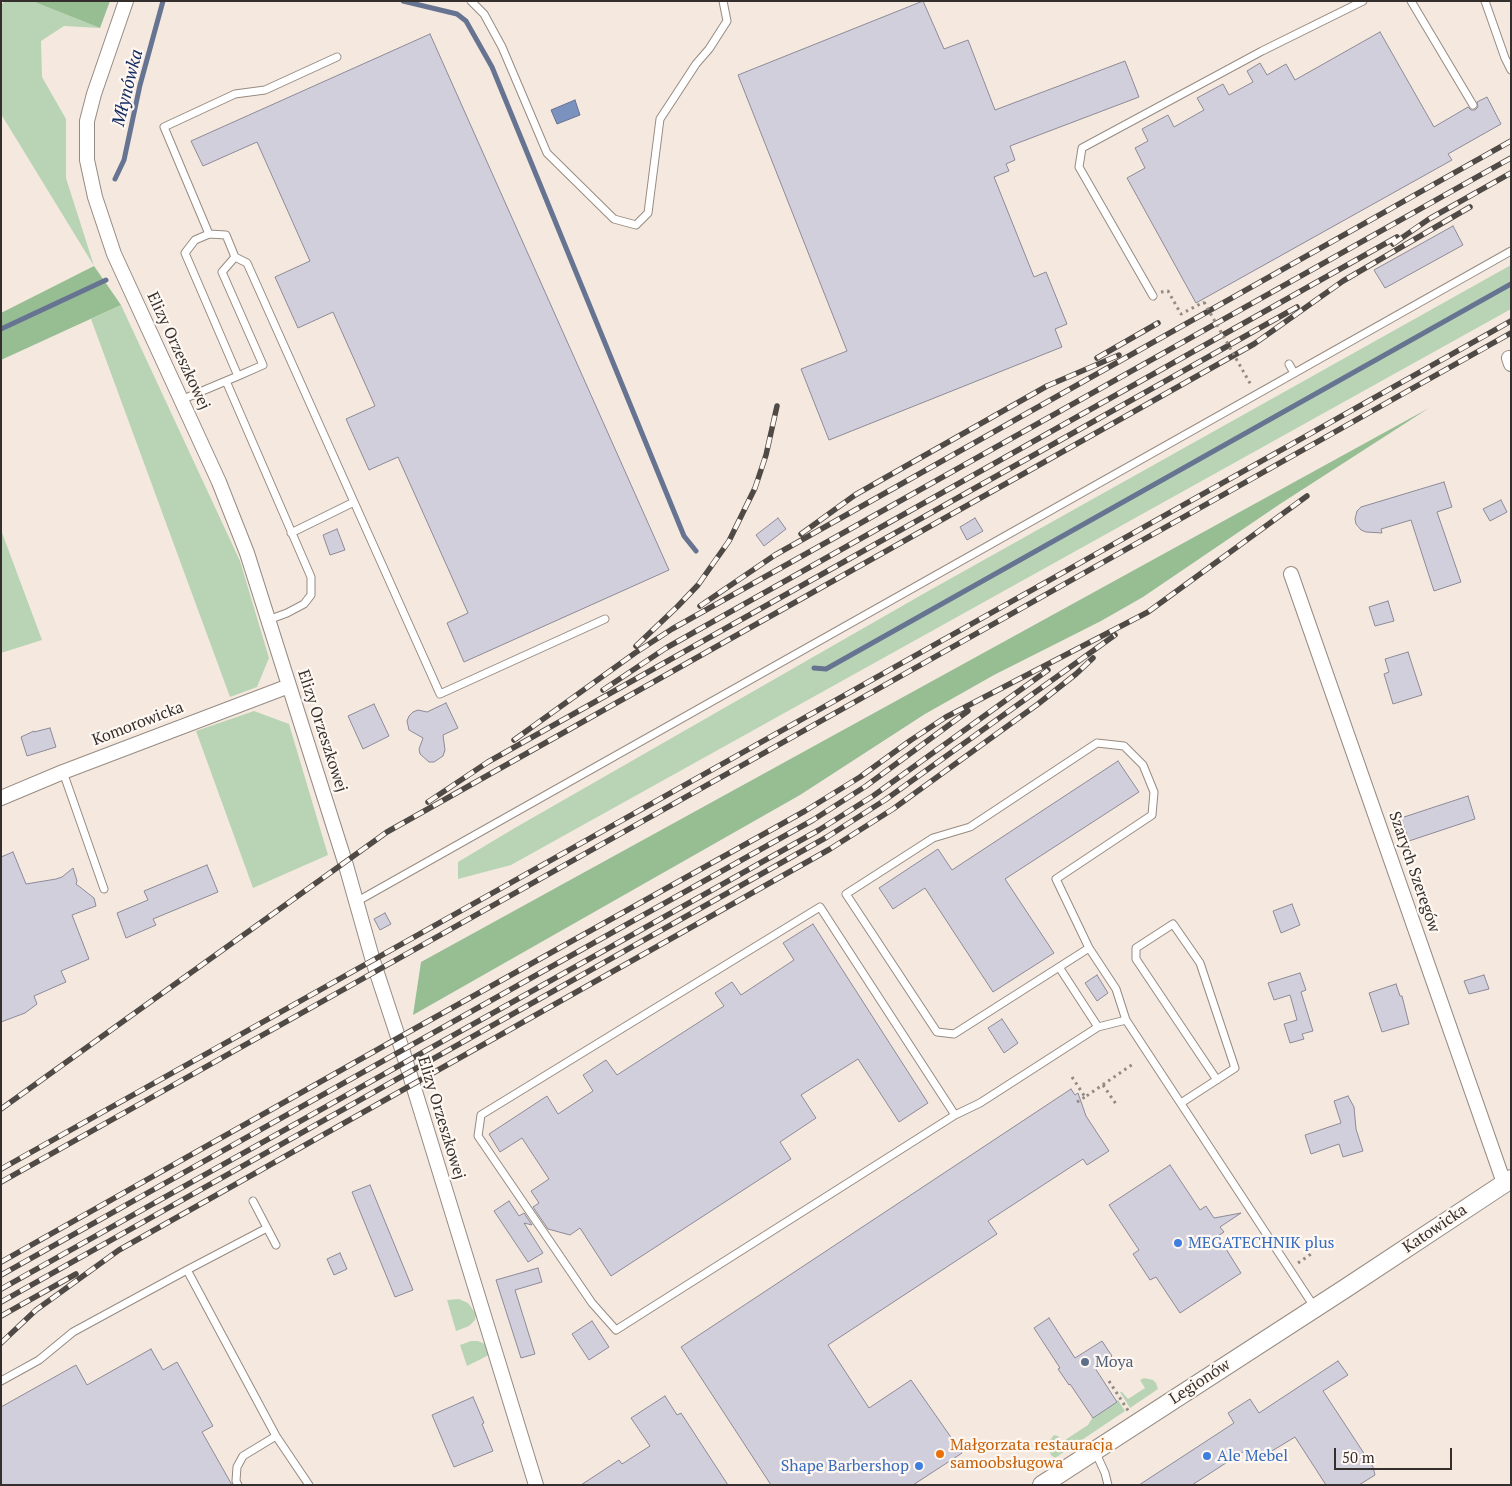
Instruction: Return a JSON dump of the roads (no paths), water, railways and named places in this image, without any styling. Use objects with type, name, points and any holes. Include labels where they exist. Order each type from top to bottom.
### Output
[{"type":"street","name":"Elizy Orzeszkowej","points":[[126,1],[94,94],[87,121],[87,160],[95,197],[114,254],[219,482],[247,553],[345,862],[372,961],[402,1049],[536,1485]]},
{"type":"street","name":"Szarych Szeregów","points":[[1291,574],[1507,1181]]},
{"type":"street","name":"Komorowicka","points":[[1,798],[63,772],[289,686]]},
{"type":"street","name":"Katowicka","points":[[1359,1280],[1507,1181]]},
{"type":"street","name":"Legionów","points":[[1042,1485],[1359,1280]]},
{"type":"lane","points":[[471,1],[484,14],[502,47],[547,153],[614,220],[636,226],[648,213],[660,119],[727,21],[723,1]]},
{"type":"lane","points":[[1153,296],[1079,167],[1082,148],[1262,51],[1363,1]]},
{"type":"lane","points":[[1410,1],[1473,105]]},
{"type":"lane","points":[[1485,1],[1504,58],[1511,70]]},
{"type":"lane","points":[[209,234],[164,127],[235,94],[265,90],[336,57]]},
{"type":"lane","points":[[238,376],[185,252],[195,240],[209,234],[226,235],[235,257],[247,263],[440,694],[605,619]]},
{"type":"lane","points":[[356,902],[1511,251]]},
{"type":"lane","points":[[181,400],[263,365],[222,272],[235,257]]},
{"type":"lane","points":[[1289,364],[1294,373]]},
{"type":"lane","points":[[226,381],[311,577],[311,595],[304,604],[287,613],[267,620]]},
{"type":"lane","points":[[292,533],[354,502]]},
{"type":"lane","points":[[1089,948],[954,1034],[937,1032],[846,894],[933,838],[970,827],[1097,743],[1124,746],[1143,765],[1154,792],[1152,815],[1056,879],[1089,948],[1116,989],[1126,1020],[1316,1308]]},
{"type":"lane","points":[[63,772],[104,889]]},
{"type":"lane","points":[[955,1115],[820,907],[481,1115],[478,1136],[592,1303],[616,1330],[955,1115],[980,1103],[1098,1027],[1126,1020]]},
{"type":"lane","points":[[1182,1103],[1217,1080],[1235,1068],[1200,963],[1173,924],[1136,948],[1136,959],[1217,1080]]},
{"type":"lane","points":[[1059,967],[1098,1027]]},
{"type":"lane","points":[[253,1201],[276,1245]]},
{"type":"lane","points":[[1,1381],[39,1360],[73,1332],[267,1228]]},
{"type":"lane","points":[[187,1270],[276,1436],[309,1485]]},
{"type":"lane","points":[[238,1485],[236,1481],[236,1467],[243,1456],[276,1436]]},
{"type":"lane","points":[[1095,1451],[1108,1485]]},
{"type":"water","points":[[575,100],[580,115],[557,124],[551,110]]},
{"type":"waterway","name":"Młynówka","points":[[115,179],[124,160],[140,85],[163,1]]},
{"type":"waterway","points":[[403,1],[457,14],[466,21],[492,67],[684,536],[696,551]]},
{"type":"waterway","name":"Młynówka","points":[[1,329],[106,280]]},
{"type":"waterway","points":[[814,668],[826,669],[1511,284]]},
{"type":"railway","points":[[700,606],[775,555],[1511,141]]},
{"type":"railway","points":[[514,740],[635,653],[672,629],[1511,158]]},
{"type":"railway","points":[[1393,244],[1429,219],[1511,173]]},
{"type":"railway","points":[[1,1109],[387,832],[1254,344],[1343,281],[1470,207]]},
{"type":"railway","points":[[603,690],[666,648],[1397,237]]},
{"type":"railway","points":[[428,802],[488,762],[1297,307]]},
{"type":"railway","points":[[1,1169],[1511,321]]},
{"type":"railway","points":[[1097,358],[1158,323]]},
{"type":"railway","points":[[1,1182],[1511,333]]},
{"type":"railway","points":[[801,534],[855,495],[1047,386],[1119,355]]},
{"type":"railway","points":[[636,646],[698,585],[729,541],[755,488],[766,455],[777,406]]},
{"type":"railway","points":[[1,1262],[805,811],[860,777],[946,717],[1148,612],[1307,496]]},
{"type":"railway","points":[[1,1302],[827,837],[885,800],[1115,635]]},
{"type":"railway","points":[[1,1343],[36,1310],[119,1250],[830,849],[893,809],[1038,704],[1093,658]]},
{"type":"railway","points":[[1,1289],[819,830],[873,796],[1048,670]]},
{"type":"railway","points":[[1,1275],[813,820],[866,786],[968,711]]},
{"type":"railway","points":[[1,1316],[76,1274]]},
{"type":"place","name":"MEGATECHNIK plus","points":[[1178,1243]]},
{"type":"place","name":"Moya","points":[[1085,1362]]},
{"type":"place","name":"Małgorzata restauracja samoobsługowa","points":[[940,1454]]},
{"type":"place","name":"Ale Mebel","points":[[1207,1456]]},
{"type":"place","name":"Shape Barbershop","points":[[919,1466]]}]
